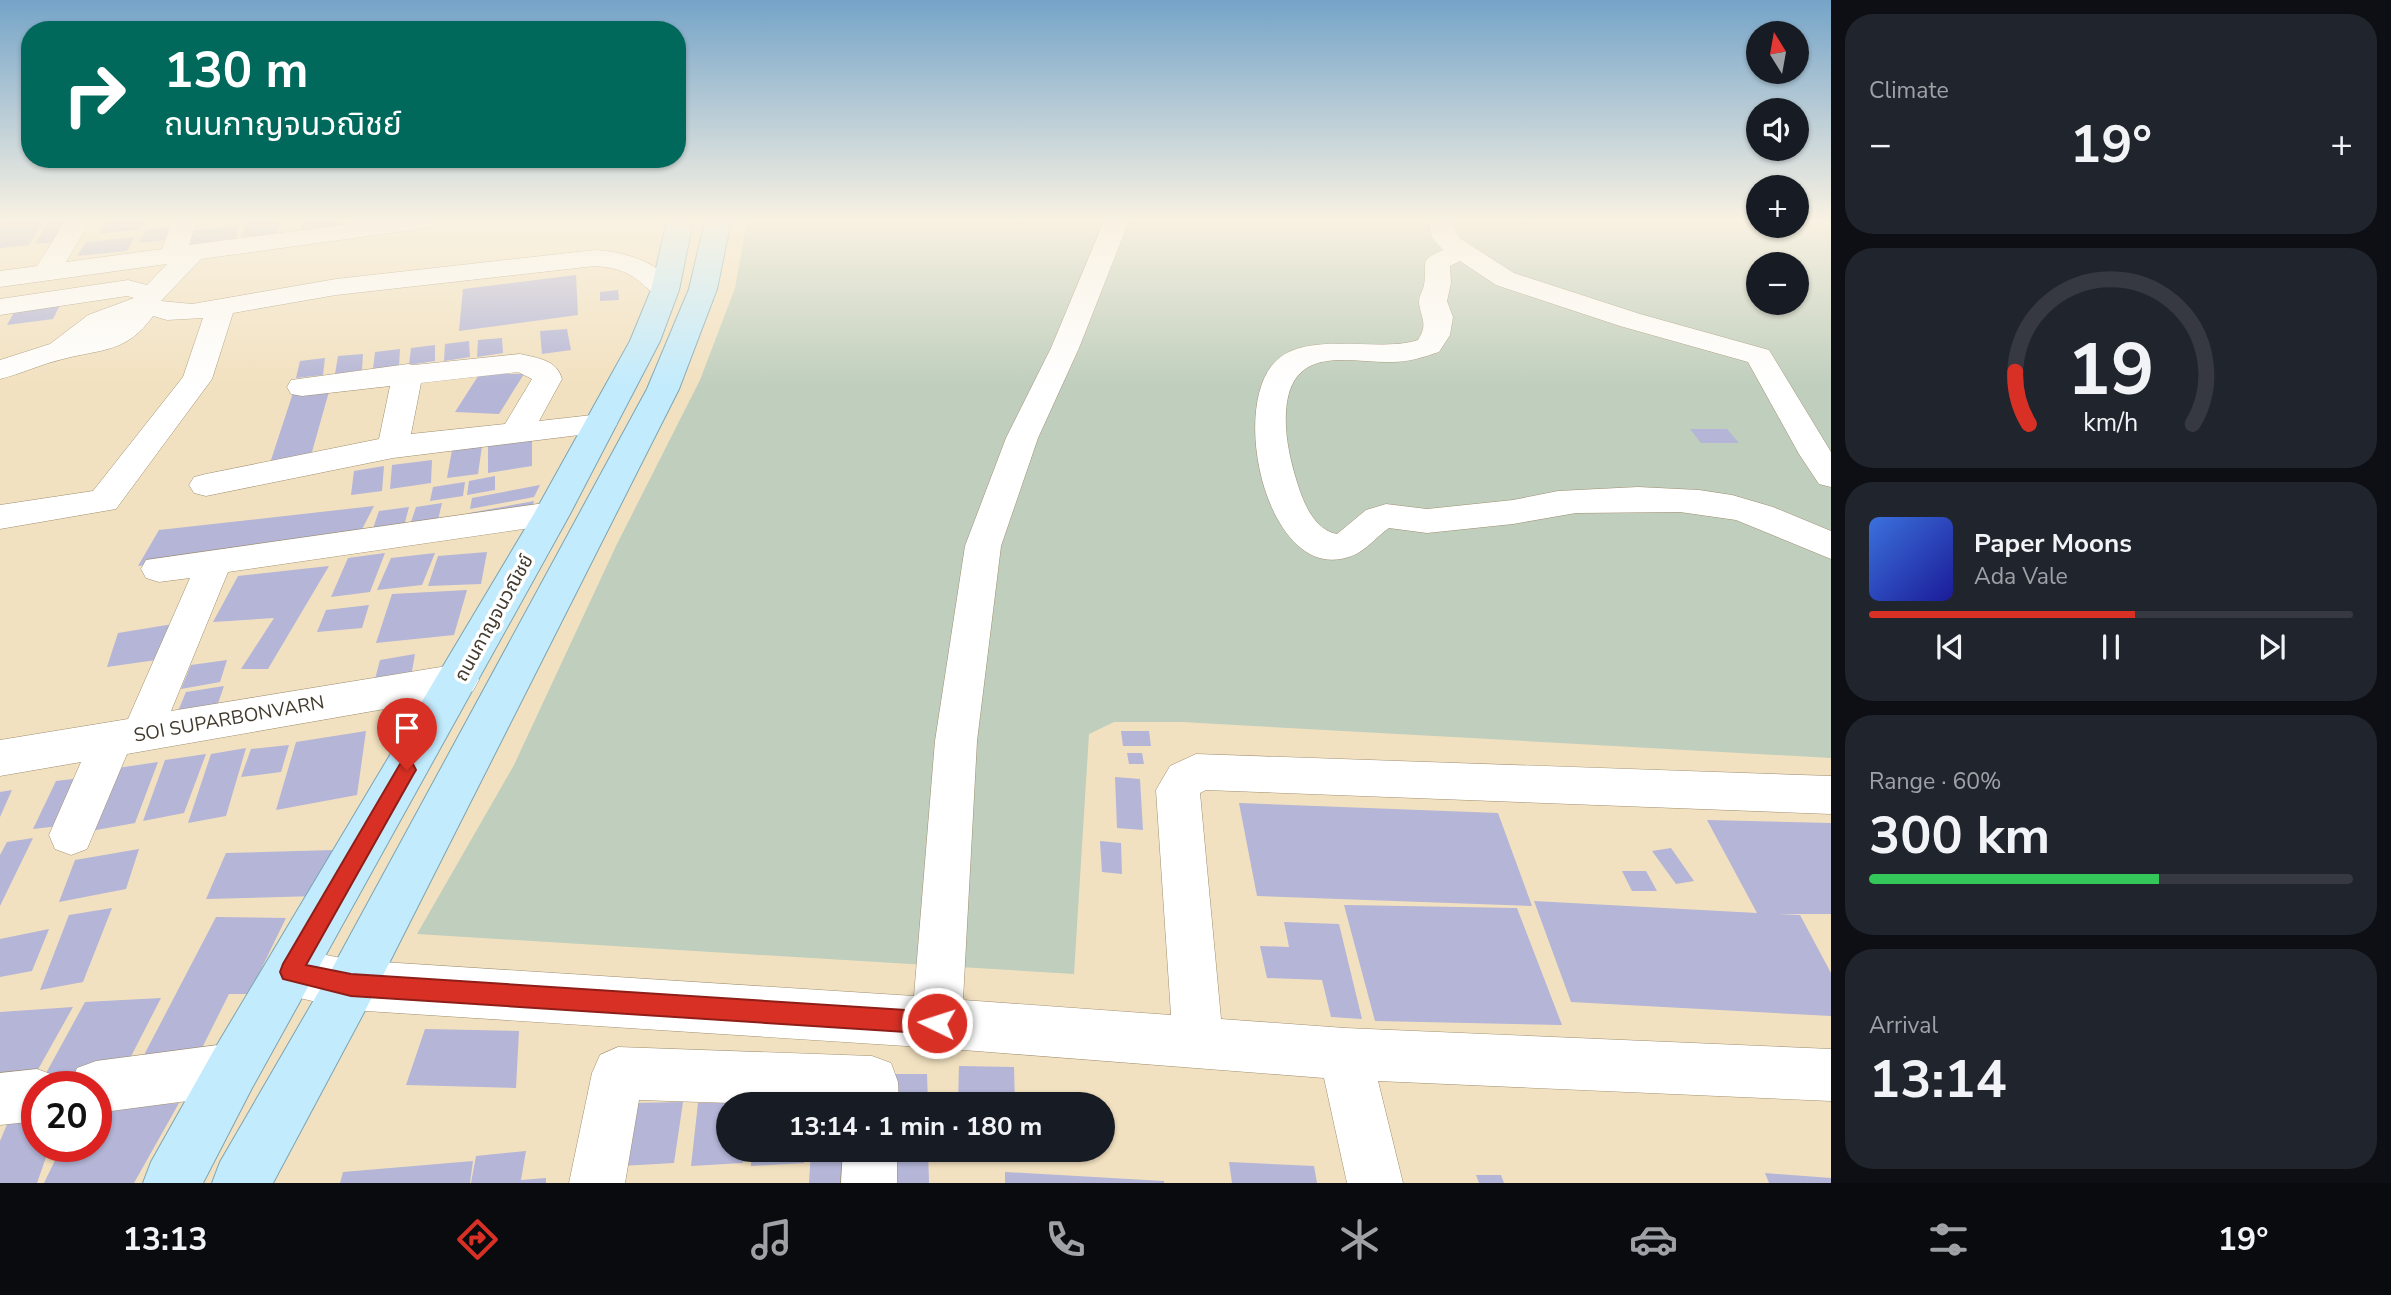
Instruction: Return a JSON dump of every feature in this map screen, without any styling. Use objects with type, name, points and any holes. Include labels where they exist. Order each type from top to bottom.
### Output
[{"type":"main road","name":"ถนนกาญจนวณิชย์","points":[[172,1183],[233,1069],[552,514],[645,341],[670,276]]},
{"type":"main road","name":"ถนนกาญจนวณิชย์","points":[[241,1183],[351,985],[663,389],[703,289],[700,276]]},
{"type":"street","points":[[4,286],[36,276]]},
{"type":"street","points":[[0,370],[60,351],[81,329],[94,321],[146,299],[165,276]]},
{"type":"street","points":[[0,517],[104,501],[197,379],[221,307],[257,276]]},
{"type":"street","points":[[312,276],[336,287],[432,276]]},
{"type":"street","points":[[652,276],[665,290]]},
{"type":"street","points":[[937,1023],[956,741],[983,546],[1022,438],[1065,348],[1094,276]]},
{"type":"street","points":[[1438,276],[1433,301],[1439,317],[1436,335],[1429,346],[1395,353],[1310,356],[1290,365],[1276,380],[1271,411],[1277,474],[1291,509],[1316,541],[1326,546],[1347,545],[1388,515],[1425,522],[1569,502],[1668,500],[1734,508],[1831,546]]},
{"type":"street","points":[[1500,276],[1630,320],[1759,356],[1810,447],[1831,476]]},
{"type":"street","points":[[0,307],[128,288],[167,312],[180,313],[221,307]]},
{"type":"street","points":[[0,333],[59,322],[68,315],[74,296]]},
{"type":"street","points":[[0,345],[21,348],[29,360]]},
{"type":"street","points":[[302,387],[408,373],[520,363],[545,371],[547,379],[516,433]]},
{"type":"street","points":[[393,447],[408,373]]},
{"type":"street","points":[[206,485],[393,447],[601,424]]},
{"type":"street","points":[[159,569],[552,514]]},
{"type":"street","points":[[71,835],[127,736],[215,561]]},
{"type":"street","name":"SOI SUPARBONVARN","points":[[0,758],[458,680]]},
{"type":"street","points":[[1198,1044],[1178,790],[1182,782],[1192,774],[1206,771],[1831,795]]},
{"type":"street","points":[[291,972],[351,985],[937,1023],[1345,1054],[1831,1075]]},
{"type":"street","points":[[1345,1054],[1375,1183]]},
{"type":"street","points":[[112,1085],[233,1069]]},
{"type":"street","points":[[597,1183],[618,1073],[872,1082],[872,1092]]},
{"type":"street","points":[[0,1100],[21,1097]]},
{"type":"street","points":[[869,1183],[870,1162]]},
{"type":"green space","points":[[737,276],[1746,276],[1746,315],[1809,315],[1809,276],[1831,276],[1831,758],[1182,722],[1114,722],[1089,734],[1074,974],[417,934],[514,765],[616,546],[700,380]]},
{"type":"building","points":[[576,276],[578,315],[459,331],[463,289]]},
{"type":"building","points":[[618,290],[619,300],[600,301],[600,292]]},
{"type":"building","points":[[62,301],[53,319],[7,325],[17,307]]},
{"type":"building","points":[[567,329],[571,350],[542,354],[540,331]]},
{"type":"building","points":[[502,338],[503,353],[477,357],[478,340]]},
{"type":"building","points":[[469,341],[470,357],[444,361],[445,344]]},
{"type":"building","points":[[435,345],[435,361],[409,365],[411,348]]},
{"type":"building","points":[[400,349],[399,366],[373,369],[375,352]]},
{"type":"building","points":[[363,354],[362,370],[335,374],[338,356]]},
{"type":"building","points":[[325,358],[323,375],[296,378],[300,361]]},
{"type":"building","points":[[480,373],[524,374],[499,414],[455,412]]},
{"type":"building","points":[[330,388],[310,459],[270,463],[293,393]]},
{"type":"building","points":[[1690,429],[1727,429],[1739,443],[1701,443]]},
{"type":"building","points":[[532,439],[532,466],[488,473],[488,445]]},
{"type":"building","points":[[482,446],[478,474],[447,478],[452,450]]},
{"type":"building","points":[[432,460],[431,483],[390,489],[392,465]]},
{"type":"building","points":[[384,466],[382,491],[351,495],[354,471]]},
{"type":"building","points":[[495,476],[495,490],[467,495],[469,481]]},
{"type":"building","points":[[465,482],[463,496],[430,501],[433,487]]},
{"type":"building","points":[[540,485],[534,497],[470,509],[472,498]]},
{"type":"building","points":[[534,501],[531,513],[470,522],[469,513]]},
{"type":"building","points":[[442,503],[437,524],[409,528],[416,507]]},
{"type":"building","points":[[374,506],[358,537],[138,566],[159,530]]},
{"type":"building","points":[[409,507],[403,530],[371,534],[379,511]]},
{"type":"building","points":[[487,552],[481,584],[428,586],[438,556]]},
{"type":"building","points":[[385,553],[370,592],[331,597],[348,558]]},
{"type":"building","points":[[435,553],[422,585],[377,590],[391,558]]},
{"type":"building","points":[[329,566],[268,669],[241,669],[274,618],[213,622],[238,576]]},
{"type":"building","points":[[467,590],[454,635],[376,643],[392,594]]},
{"type":"building","points":[[369,605],[362,628],[317,632],[326,610]]},
{"type":"building","points":[[173,624],[163,659],[107,667],[118,633]]},
{"type":"building","points":[[415,654],[411,677],[374,683],[380,660]]},
{"type":"building","points":[[227,660],[220,682],[181,689],[191,665]]},
{"type":"building","points":[[224,686],[216,709],[176,716],[186,692]]},
{"type":"building","points":[[366,731],[357,795],[276,810],[296,742]]},
{"type":"building","points":[[1121,731],[1149,731],[1151,746],[1123,746]]},
{"type":"building","points":[[289,745],[281,772],[241,777],[251,749]]},
{"type":"building","points":[[246,748],[226,816],[188,823],[211,754]]},
{"type":"building","points":[[1127,753],[1142,753],[1144,764],[1129,764]]},
{"type":"building","points":[[206,754],[184,813],[143,821],[165,760]]},
{"type":"building","points":[[158,762],[135,823],[85,832],[111,769]]},
{"type":"building","points":[[89,777],[68,825],[33,829],[56,781]]},
{"type":"building","points":[[1115,777],[1140,779],[1143,830],[1117,828]]},
{"type":"building","points":[[12,790],[0,817],[0,792]]},
{"type":"building","points":[[1239,803],[1498,813],[1532,906],[1257,896]]},
{"type":"building","points":[[1707,820],[1831,823],[1831,914],[1778,914],[1800,915],[1831,973],[1831,1016],[1571,1002],[1534,901],[1757,913]]},
{"type":"building","points":[[33,838],[0,906],[0,855],[7,842]]},
{"type":"building","points":[[1100,841],[1121,843],[1122,874],[1102,872]]},
{"type":"building","points":[[1671,848],[1694,881],[1676,884],[1652,851]]},
{"type":"building","points":[[139,849],[126,889],[59,902],[75,860]]},
{"type":"building","points":[[334,850],[316,896],[206,899],[226,853]]},
{"type":"building","points":[[1622,871],[1646,871],[1657,891],[1632,891]]},
{"type":"building","points":[[1344,905],[1517,908],[1562,1025],[1375,1021]]},
{"type":"building","points":[[112,908],[83,982],[40,990],[69,915]]},
{"type":"building","points":[[216,917],[286,918],[249,994],[229,994],[196,1060],[144,1055]]},
{"type":"building","points":[[1284,922],[1339,924],[1362,1019],[1331,1017],[1322,980],[1267,978],[1260,946],[1289,947]]},
{"type":"building","points":[[49,929],[32,971],[0,977],[0,939]]},
{"type":"building","points":[[161,998],[123,1072],[47,1071],[85,1002]]},
{"type":"building","points":[[73,1007],[37,1071],[21,1071],[21,1082],[0,1083],[0,1012]]},
{"type":"building","points":[[425,1029],[519,1031],[516,1088],[406,1085]]},
{"type":"building","points":[[959,1066],[1014,1067],[1015,1092],[958,1092]]},
{"type":"building","points":[[887,1074],[927,1074],[928,1092],[886,1092]]},
{"type":"building","points":[[683,1102],[674,1163],[621,1166],[631,1103]]},
{"type":"building","points":[[716,1102],[716,1162],[743,1163],[691,1166],[698,1103]]},
{"type":"building","points":[[179,1103],[134,1183],[44,1183],[54,1162],[112,1162],[112,1107]]},
{"type":"building","points":[[21,1114],[21,1162],[44,1162],[37,1183],[0,1183],[0,1141],[11,1115]]},
{"type":"building","points":[[526,1151],[521,1180],[546,1178],[546,1183],[471,1183],[476,1156]]},
{"type":"building","points":[[473,1161],[470,1183],[340,1183],[343,1172]]},
{"type":"building","points":[[751,1162],[804,1162],[804,1163],[751,1166]]},
{"type":"building","points":[[810,1162],[846,1162],[846,1183],[809,1183]]},
{"type":"building","points":[[885,1162],[928,1162],[929,1183],[884,1183]]},
{"type":"building","points":[[1229,1162],[1314,1166],[1317,1183],[1232,1183]]},
{"type":"building","points":[[1005,1172],[1164,1181],[1164,1183],[1005,1183]]},
{"type":"building","points":[[1765,1173],[1831,1178],[1831,1183],[1769,1183]]},
{"type":"building","points":[[1476,1175],[1501,1175],[1504,1183],[1479,1183]]},
{"type":"route","points":[[407,770],[291,972],[351,985],[937,1023]]}]
